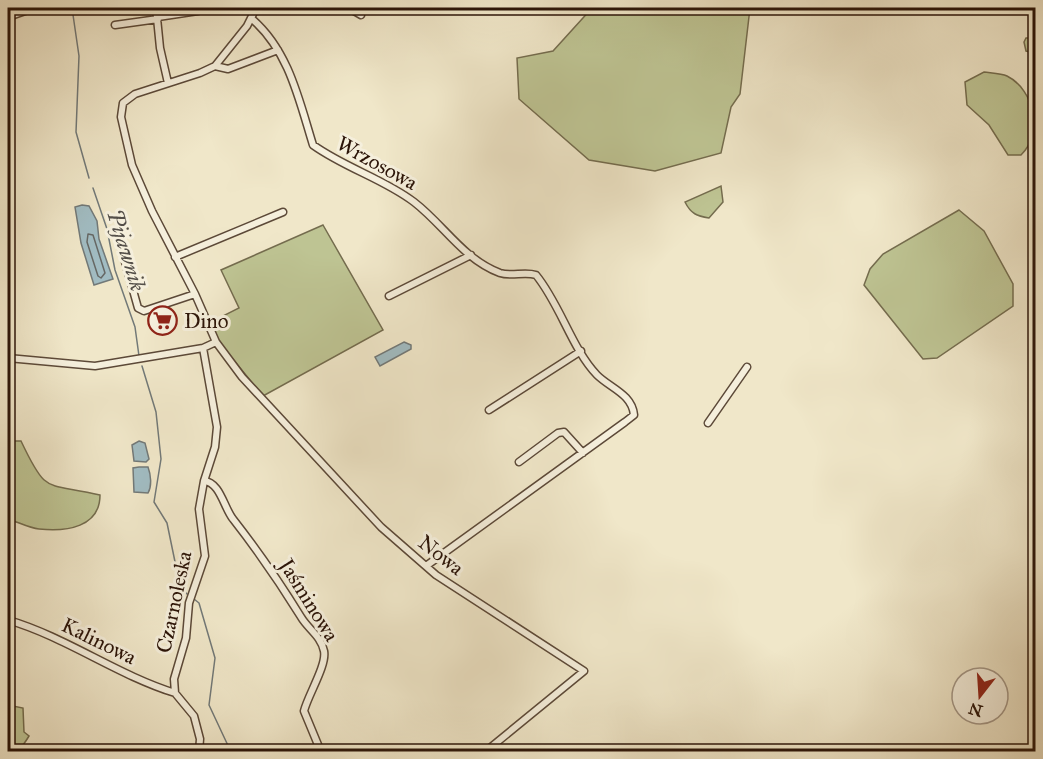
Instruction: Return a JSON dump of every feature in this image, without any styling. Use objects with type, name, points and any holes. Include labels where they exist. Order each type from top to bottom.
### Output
[{"type":"street","points":[[8,17],[34,8]]},
{"type":"street","points":[[156,8],[160,48],[168,83]]},
{"type":"street","points":[[8,358],[95,366],[203,348],[216,342],[132,165],[121,117],[123,103],[128,97],[200,74],[215,66],[252,19],[256,8]]},
{"type":"street","points":[[349,8],[362,15]]},
{"type":"street","points":[[116,25],[198,11]]},
{"type":"street","name":"Wrzosowa","points":[[252,19],[268,33],[284,58],[313,145],[415,202],[471,255],[499,273],[512,276],[527,273],[536,275],[598,376],[623,394],[634,412],[634,415],[583,453],[426,566]]},
{"type":"street","points":[[215,66],[228,69],[278,50]]},
{"type":"street","points":[[175,257],[272,214],[283,212]]},
{"type":"street","points":[[117,233],[138,308],[144,311],[195,294]]},
{"type":"street","points":[[389,296],[471,255]]},
{"type":"street","name":"Nowa","points":[[216,342],[248,385],[381,527],[449,584],[584,671],[485,752]]},
{"type":"street","name":"Czarnoleska","points":[[175,693],[176,671],[186,638],[189,603],[205,556],[199,509],[204,481],[215,447],[217,426],[203,348]]},
{"type":"street","points":[[489,410],[582,351]]},
{"type":"street","points":[[708,423],[747,367]]},
{"type":"street","points":[[519,462],[558,433],[564,432],[583,453]]},
{"type":"street","name":"Jaśminowa","points":[[204,481],[212,483],[218,490],[232,517],[255,546],[302,620],[321,644],[324,657],[304,711],[321,752]]},
{"type":"street","name":"Kalinowa","points":[[8,620],[42,632],[155,687],[175,693]]},
{"type":"street","points":[[175,693],[194,716],[200,739],[199,752]]},
{"type":"green space","points":[[592,8],[750,8],[740,94],[731,107],[721,153],[655,171],[589,160],[519,99],[517,58],[553,51]]},
{"type":"green space","points":[[1026,38],[1033,38],[1035,53],[1026,51],[1024,42]]},
{"type":"green space","points":[[984,72],[1007,76],[1017,83],[1030,102],[1034,124],[1032,136],[1021,155],[1008,155],[989,125],[967,105],[965,82]]},
{"type":"green space","points":[[721,186],[723,202],[709,218],[695,214],[685,202]]},
{"type":"green space","points":[[959,210],[984,231],[1013,284],[1013,306],[937,358],[923,359],[864,285],[870,269],[883,254]]},
{"type":"green space","points":[[323,225],[383,330],[263,396],[219,342],[211,322],[239,308],[221,270]]},
{"type":"green space","points":[[8,441],[21,441],[37,471],[50,484],[100,495],[99,506],[88,521],[71,528],[50,530],[35,528],[8,519]]},
{"type":"green space","points":[[8,705],[23,708],[24,732],[29,736],[20,748],[12,751],[8,751]]},
{"type":"water","points":[[89,206],[97,221],[99,239],[113,279],[94,285],[81,243],[75,207]]},
{"type":"water","points":[[404,342],[411,345],[411,349],[380,366],[375,357]]},
{"type":"water","points":[[139,441],[145,443],[149,459],[146,462],[134,461],[132,445]]},
{"type":"water","points":[[148,467],[151,480],[148,493],[134,492],[133,468]]},
{"type":"waterway","name":"Pijawnik","points":[[72,8],[79,56],[76,132],[89,178]]},
{"type":"waterway","name":"Pijawnik","points":[[93,188],[107,229],[115,270],[135,327],[139,356]]},
{"type":"waterway","name":"Pijawnik","points":[[142,366],[156,412],[161,459],[154,502],[167,523],[180,586],[187,594]]},
{"type":"waterway","name":"Pijawnik","points":[[194,599],[199,603],[215,658],[209,705],[231,752]]},
{"type":"place","name":"Dino","points":[[163,321]]}]
